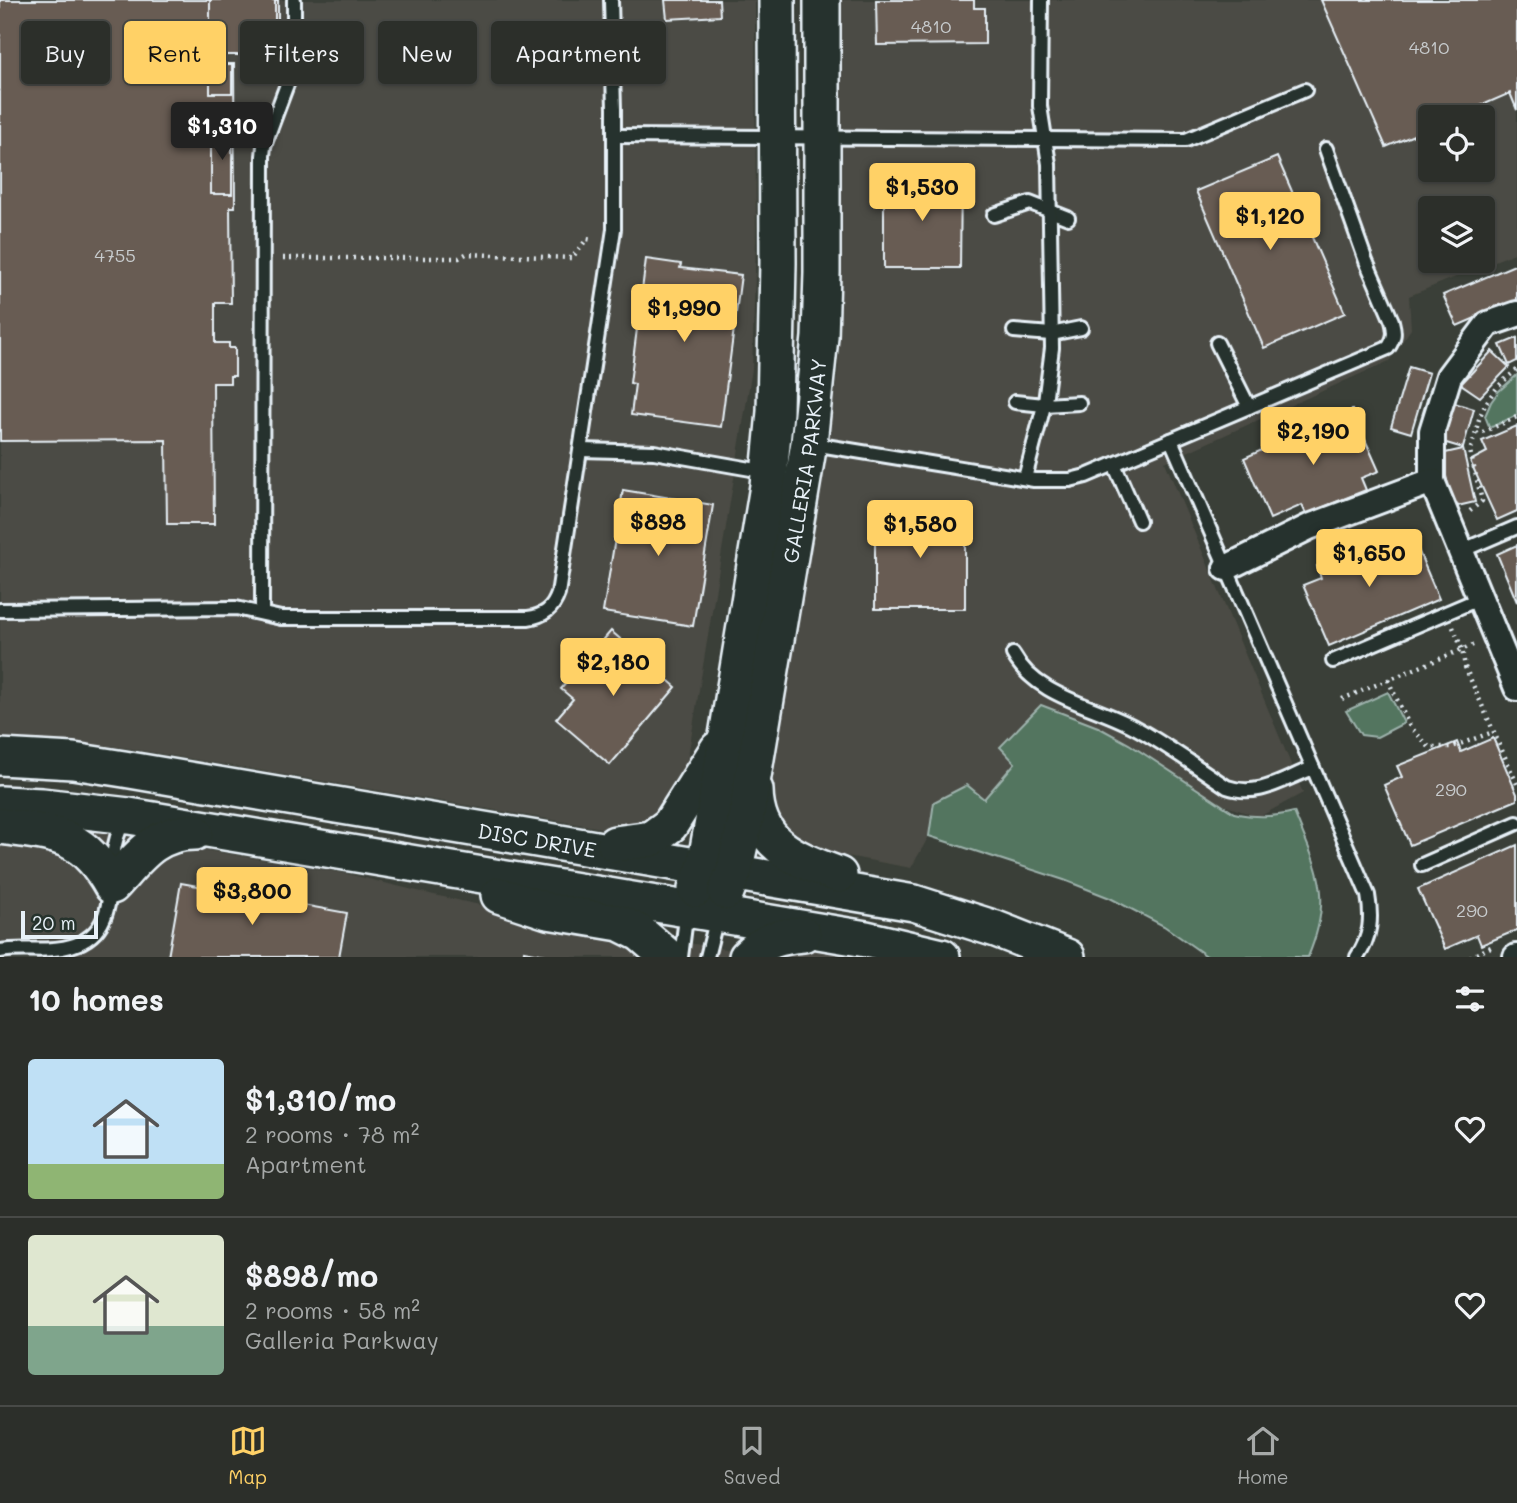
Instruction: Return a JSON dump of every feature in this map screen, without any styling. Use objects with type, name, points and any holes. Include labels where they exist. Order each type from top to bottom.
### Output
[{"type":"main road","name":"GALLERIA PARKWAY","points":[[743,736],[775,412],[778,0]]},
{"type":"main road","name":"GALLERIA PARKWAY","points":[[702,912],[720,869],[743,736],[809,443],[820,337],[822,0]]},
{"type":"main road","points":[[586,846],[635,843],[652,839],[670,825],[687,800],[743,736]]},
{"type":"main road","points":[[743,736],[759,819],[777,845],[808,863],[914,903]]},
{"type":"main road","name":"DISC DRIVE","points":[[0,757],[73,761],[914,903],[996,929],[1067,957]]},
{"type":"main road","points":[[129,816],[139,807],[164,801],[297,820],[398,815]]},
{"type":"main road","points":[[0,804],[129,816],[841,935],[942,957]]},
{"type":"main road","points":[[0,826],[58,834],[68,838],[93,857],[112,886],[155,842],[167,835],[183,832],[226,833]]},
{"type":"main road","points":[[424,866],[533,908],[629,927],[668,957]]},
{"type":"main road","points":[[747,957],[760,944],[783,936],[841,935]]},
{"type":"street","points":[[1516,681],[1432,481],[1432,430],[1449,376],[1488,324],[1517,314]]},
{"type":"street","points":[[1226,568],[1309,527],[1432,481]]},
{"type":"lane","points":[[262,613],[263,156],[264,146],[292,71],[294,0]]},
{"type":"lane","points":[[0,610],[236,608],[281,618],[538,617],[555,603],[614,229],[615,136],[611,0]]},
{"type":"lane","points":[[1025,478],[1044,405],[1051,334],[1049,164],[1040,106],[1041,0]]},
{"type":"lane","points":[[615,136],[1186,140],[1305,90]]},
{"type":"lane","points":[[809,443],[1052,482],[1070,480],[1388,348],[1395,331],[1392,321],[1366,261],[1326,149]]},
{"type":"lane","points":[[994,215],[1030,203],[1068,218]]},
{"type":"lane","points":[[1014,331],[1051,334],[1082,328]]},
{"type":"lane","points":[[1217,343],[1249,407]]},
{"type":"lane","points":[[1015,402],[1044,405],[1079,402]]},
{"type":"lane","points":[[1171,440],[1368,895],[1371,913],[1369,933],[1357,957]]},
{"type":"lane","points":[[581,450],[654,452],[769,472]]},
{"type":"lane","points":[[1114,464],[1139,521]]},
{"type":"lane","points":[[1461,551],[1517,527]]},
{"type":"lane","points":[[1333,661],[1480,598]]},
{"type":"lane","points":[[1013,654],[1030,678],[1047,689],[1133,726],[1227,787],[1250,792],[1261,790],[1314,768]]},
{"type":"lane","points":[[0,951],[57,949],[87,939],[103,919],[109,905],[117,836],[129,816]]},
{"type":"lane","points":[[1422,865],[1517,823]]},
{"type":"lane","points":[[681,957],[702,912]]},
{"type":"lane","points":[[702,912],[707,957]]},
{"type":"path","points":[[283,258],[459,258],[466,254],[572,258],[587,239],[593,240]]},
{"type":"path","points":[[1482,501],[1470,451],[1480,416],[1491,395],[1517,370]]},
{"type":"path","points":[[1476,432],[1496,427],[1517,417]]},
{"type":"path","points":[[1452,626],[1462,649],[1465,667],[1517,784]]},
{"type":"path","points":[[1342,699],[1474,645]]},
{"type":"path","points":[[1388,680],[1409,725],[1429,747],[1452,747],[1493,732]]},
{"type":"shaded area","points":[[0,0],[755,0],[756,241],[752,369],[684,781],[670,809],[630,833],[126,748],[52,740],[0,739]]},
{"type":"shaded area","points":[[840,0],[1517,0],[1517,252],[1495,261],[1495,196],[1418,196],[1418,273],[1465,273],[1409,296],[1411,329],[1389,361],[1165,462],[1303,793],[1259,817],[1217,803],[1129,744],[1001,747],[1016,763],[984,799],[934,802],[929,836],[911,868],[799,847],[768,804],[838,371],[842,266]]},
{"type":"shaded area","points":[[86,830],[344,873],[540,918],[761,955],[782,946],[854,957],[0,957],[0,837]]},
{"type":"green space","points":[[1517,375],[1517,415],[1489,426],[1485,416],[1491,402]]},
{"type":"green space","points":[[1388,692],[1404,723],[1377,737],[1361,735],[1346,711]]},
{"type":"green space","points":[[1041,705],[1098,727],[1129,744],[1234,813],[1264,816],[1294,812],[1320,883],[1320,916],[1308,957],[1208,957],[1164,926],[1110,898],[1064,880],[929,836],[934,802],[967,785],[984,799],[1015,763],[1000,747]]},
{"type":"building","points":[[0,0],[278,0],[278,21],[240,21],[240,53],[226,53],[226,21],[124,21],[124,84],[226,84],[226,64],[234,64],[235,207],[230,207],[231,303],[215,303],[215,343],[229,343],[229,348],[235,348],[235,376],[230,376],[230,383],[213,383],[214,524],[167,524],[166,440],[0,441]]},
{"type":"building","points":[[210,0],[275,0],[275,21],[240,21],[240,55],[226,55],[226,21],[210,21]]},
{"type":"building","points":[[665,0],[719,0],[720,16],[667,19]]},
{"type":"building","points":[[876,0],[974,0],[974,8],[985,8],[985,44],[877,45]]},
{"type":"building","points":[[1321,0],[1517,0],[1517,110],[1510,93],[1482,105],[1418,105],[1418,133],[1386,147]]},
{"type":"building","points":[[226,65],[232,65],[232,93],[210,93],[210,84],[226,84]]},
{"type":"building","points":[[211,129],[232,129],[232,194],[211,194]]},
{"type":"building","points":[[1277,157],[1345,313],[1264,348],[1196,191]]},
{"type":"building","points":[[884,175],[925,175],[925,180],[961,180],[960,268],[884,268]]},
{"type":"building","points":[[646,259],[681,264],[680,268],[741,275],[721,427],[631,415],[635,384],[630,383]]},
{"type":"building","points":[[1517,264],[1517,300],[1457,326],[1443,295]]},
{"type":"building","points":[[1517,338],[1517,361],[1509,365],[1500,345]]},
{"type":"building","points":[[1492,351],[1509,367],[1480,397],[1461,384]]},
{"type":"building","points":[[1409,367],[1429,373],[1411,433],[1391,427]]},
{"type":"building","points":[[1454,403],[1474,409],[1463,448],[1443,442]]},
{"type":"building","points":[[1352,410],[1379,471],[1361,478],[1366,490],[1306,514],[1302,505],[1270,519],[1244,458]]},
{"type":"building","points":[[1517,426],[1517,511],[1497,520],[1470,461],[1487,452],[1482,441]]},
{"type":"building","points":[[1463,449],[1475,502],[1453,507],[1441,454]]},
{"type":"building","points":[[623,490],[713,505],[693,626],[603,612]]},
{"type":"building","points":[[875,511],[965,511],[965,609],[875,609]]},
{"type":"building","points":[[1413,538],[1439,599],[1329,646],[1303,585],[1321,578],[1317,566],[1376,542],[1380,552]]},
{"type":"building","points":[[1517,545],[1517,602],[1497,554]]},
{"type":"building","points":[[611,631],[676,687],[610,765],[556,719],[573,699],[561,689]]},
{"type":"building","points":[[1493,738],[1517,794],[1517,800],[1410,845],[1384,785],[1402,777],[1397,766],[1457,742],[1461,752]]},
{"type":"building","points":[[1517,845],[1517,930],[1481,945],[1477,935],[1445,949],[1418,889]]},
{"type":"building","points":[[181,883],[347,913],[339,957],[168,957]]},
{"type":"building","points":[[524,951],[557,957],[523,957]]}]
